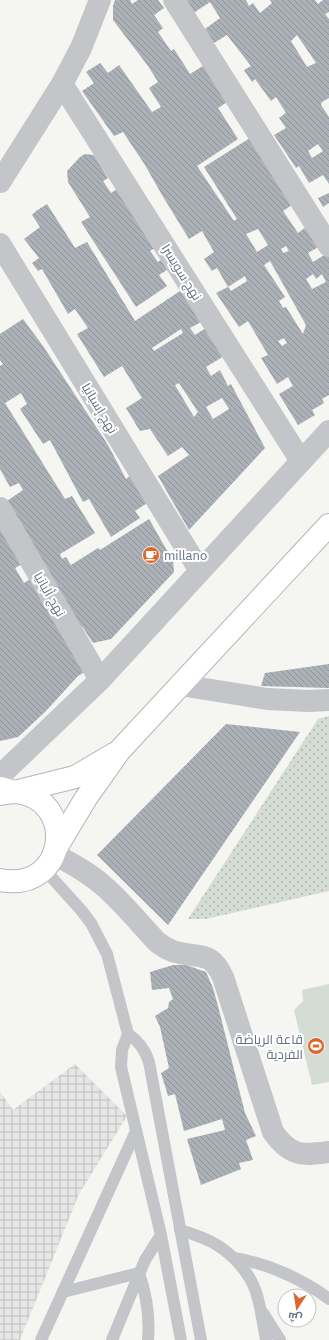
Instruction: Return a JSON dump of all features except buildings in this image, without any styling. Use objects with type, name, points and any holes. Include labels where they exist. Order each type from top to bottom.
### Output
[{"type":"main road","points":[[5,884],[26,880],[36,876],[51,857],[86,798],[120,750],[329,525]]},
{"type":"main road","points":[[4,781],[75,777],[120,750]]},
{"type":"main road","points":[[4,781],[39,801],[48,810],[55,822],[57,835],[51,857]]},
{"type":"street","points":[[0,182],[62,84],[81,48],[100,0]]},
{"type":"street","points":[[174,0],[329,246]]},
{"type":"street","name":"نهج سويسرا","points":[[62,84],[301,461]]},
{"type":"street","name":"نهج إسبانيا","points":[[0,244],[200,571]]},
{"type":"street","points":[[4,781],[100,680],[329,430]]},
{"type":"street","name":"نهج ألبانيا","points":[[0,508],[100,680]]},
{"type":"street","points":[[180,685],[268,699],[309,701],[329,700]]},
{"type":"street","points":[[51,857],[83,871],[105,887],[164,948],[182,954],[201,955],[211,960],[219,968],[224,977],[273,1132],[280,1142],[290,1150],[302,1154],[329,1152]]},
{"type":"lane","points":[[51,857],[81,910],[92,923],[100,938],[112,970],[128,1034],[122,1050],[122,1067],[161,1236],[181,1340]]},
{"type":"lane","points":[[128,1034],[142,1045],[149,1062],[201,1340]]},
{"type":"lane","points":[[41,1340],[136,1131]]},
{"type":"lane","points":[[180,1230],[200,1236],[218,1245],[234,1258],[246,1273],[256,1290],[266,1340]]},
{"type":"lane","points":[[112,1340],[144,1260],[161,1236]]},
{"type":"lane","points":[[234,1258],[248,1260],[275,1269],[319,1291],[329,1299]]},
{"type":"lane","points":[[63,1292],[139,1273]]},
{"type":"lane","points":[[139,1273],[145,1290],[148,1308],[148,1340]]},
{"type":"lane","points":[[170,1285],[190,1281]]},
{"type":"lane","points":[[261,1310],[280,1340]]},
{"type":"shaded area","points":[[329,716],[329,891],[206,919],[188,919],[318,719]]},
{"type":"shaded area","name":"قاعة الرياضة الفردية","points":[[329,984],[329,1082],[312,1085],[294,1010],[303,1001],[302,990]]},
{"type":"shaded area","points":[[75,1064],[127,1116],[79,1194],[20,1340],[0,1340],[0,1092],[13,1110]]},
{"type":"place","name":"millano","points":[[151,555]]},
{"type":"place","name":"قاعة الرياضة الفردية","points":[[316,1046]]}]
